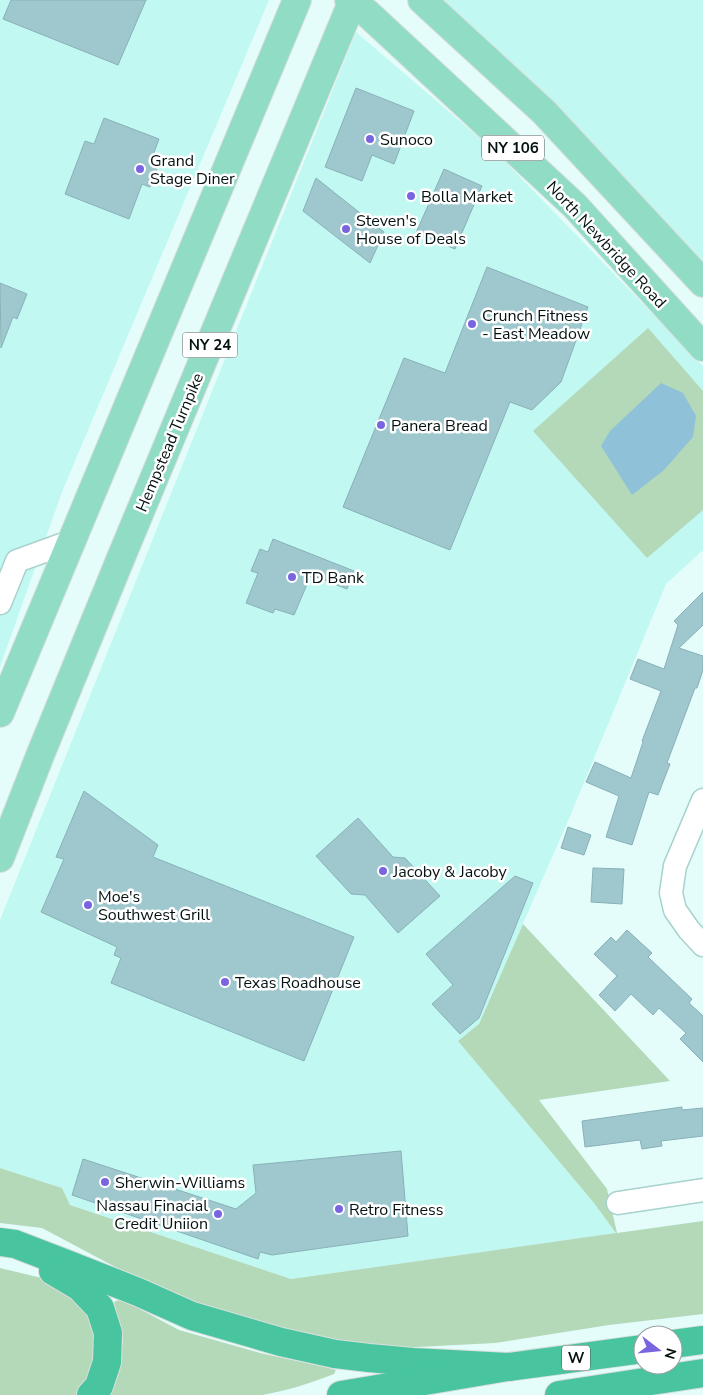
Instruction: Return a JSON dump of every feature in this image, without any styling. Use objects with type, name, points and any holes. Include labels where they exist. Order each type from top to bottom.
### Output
[{"type":"highway","points":[[0,1242],[15,1244],[138,1292],[192,1316],[281,1342],[335,1354],[369,1358],[508,1367]]},
{"type":"highway","points":[[0,1261],[19,1262],[53,1271],[80,1287],[100,1308],[108,1333],[107,1362],[99,1386],[91,1395]]},
{"type":"highway","points":[[683,1343],[703,1340]]},
{"type":"highway","name":"W","points":[[341,1395],[508,1367],[633,1349]]},
{"type":"highway","name":"W","points":[[559,1395],[703,1373]]},
{"type":"main road","name":"NY 24","points":[[0,713],[297,0]]},
{"type":"main road","name":"NY 106","points":[[422,0],[544,112],[703,283]]},
{"type":"main road","name":"North Newbridge Road","points":[[352,1],[575,206],[703,348]]},
{"type":"main road","name":"Hempstead Turnpike","points":[[0,858],[120,560],[352,1]]},
{"type":"street","points":[[0,604],[17,561],[72,541]]},
{"type":"street","points":[[703,800],[675,866],[671,893],[675,910],[703,945]]},
{"type":"street","points":[[618,1203],[703,1190]]},
{"type":"shaded area","points":[[0,0],[269,0],[62,492],[0,667]]},
{"type":"shaded area","points":[[426,0],[703,0],[703,268]]},
{"type":"shaded area","points":[[356,32],[496,152],[703,366],[703,550],[666,584],[571,814],[479,1024],[458,1041],[617,1233],[291,1279],[70,1205],[62,1188],[0,1168],[0,920]]},
{"type":"shaded area","points":[[661,383],[683,393],[696,416],[693,437],[664,470],[632,495],[601,446],[610,431]]},
{"type":"green space","points":[[648,328],[703,391],[703,510],[647,558],[533,431]]},
{"type":"green space","points":[[523,924],[670,1081],[539,1100],[607,1189],[617,1233],[703,1221],[703,1314],[609,1325],[495,1343],[397,1348],[319,1339],[166,1294],[42,1228],[0,1223],[0,1168],[62,1188],[70,1205],[291,1279],[616,1233],[594,1203],[458,1041],[479,1024]]},
{"type":"green space","points":[[0,1268],[46,1279],[85,1303],[100,1343],[94,1378],[80,1395],[0,1395]]},
{"type":"green space","points":[[121,1299],[179,1330],[260,1353],[336,1370],[334,1374],[316,1381],[262,1395],[105,1395],[117,1379],[123,1341],[114,1302]]},
{"type":"building","points":[[11,0],[146,0],[118,65],[3,19]]},
{"type":"building","points":[[356,88],[414,111],[394,164],[372,155],[362,181],[325,167]]},
{"type":"building","points":[[104,118],[159,139],[149,166],[157,169],[150,187],[142,184],[129,219],[65,194],[85,141],[94,144]]},
{"type":"building","points":[[444,169],[482,186],[455,249],[416,233]]},
{"type":"building","points":[[316,178],[384,232],[370,263],[303,211]]},
{"type":"building","points":[[487,267],[588,307],[561,382],[532,410],[510,402],[450,550],[343,507],[404,358],[445,373]]},
{"type":"building","points":[[0,283],[27,294],[17,319],[13,317],[1,348]]},
{"type":"building","points":[[273,539],[354,571],[347,589],[311,575],[294,615],[275,609],[273,613],[246,603],[258,573],[251,571],[260,549],[268,552]]},
{"type":"building","points":[[703,592],[703,625],[679,648],[703,656],[703,670],[667,763],[670,764],[658,795],[649,792],[632,845],[606,837],[619,796],[586,782],[595,762],[631,778],[642,741],[661,691],[630,679],[638,659],[664,669],[678,625],[674,621]]},
{"type":"building","points":[[84,791],[158,845],[153,857],[354,937],[304,1061],[111,983],[121,958],[114,955],[117,947],[41,912],[64,859],[56,857]]},
{"type":"building","points":[[358,818],[393,857],[405,858],[440,896],[398,933],[365,895],[351,894],[316,856]]},
{"type":"building","points":[[568,827],[591,835],[584,855],[561,848]]},
{"type":"building","points":[[593,868],[624,869],[622,904],[591,902]]},
{"type":"building","points":[[515,876],[533,883],[479,1018],[460,1034],[432,1004],[453,985],[426,954]]},
{"type":"building","points":[[627,930],[652,953],[648,957],[692,999],[689,1003],[703,1016],[703,1062],[680,1039],[686,1033],[659,1008],[653,1015],[631,994],[615,1011],[599,995],[617,976],[594,954],[611,937],[616,942]]},
{"type":"building","points":[[682,1107],[682,1110],[703,1108],[703,1136],[661,1141],[662,1146],[642,1149],[640,1140],[585,1147],[582,1121]]},
{"type":"building","points":[[401,1151],[408,1236],[272,1255],[260,1252],[258,1259],[72,1195],[83,1159],[236,1209],[256,1193],[253,1165]]},
{"type":"place","name":"Sunoco","points":[[370,139]]},
{"type":"place","name":"Grand Stage Diner","points":[[140,169]]},
{"type":"place","name":"Bolla Market","points":[[411,196]]},
{"type":"place","name":"Steven's House of Deals","points":[[346,229]]},
{"type":"place","name":"Crunch Fitness - East Meadow","points":[[472,324]]},
{"type":"place","name":"Panera Bread","points":[[381,425]]},
{"type":"place","name":"TD Bank","points":[[292,577]]},
{"type":"place","name":"Jacoby & Jacoby","points":[[383,871]]},
{"type":"place","name":"Moe's Southwest Grill","points":[[88,905]]},
{"type":"place","name":"Texas Roadhouse","points":[[225,982]]},
{"type":"place","name":"Sherwin-Williams","points":[[105,1182]]},
{"type":"place","name":"Retro Fitness","points":[[339,1209]]},
{"type":"place","name":"Nassau Finacial Credit Uniion","points":[[218,1214]]}]
